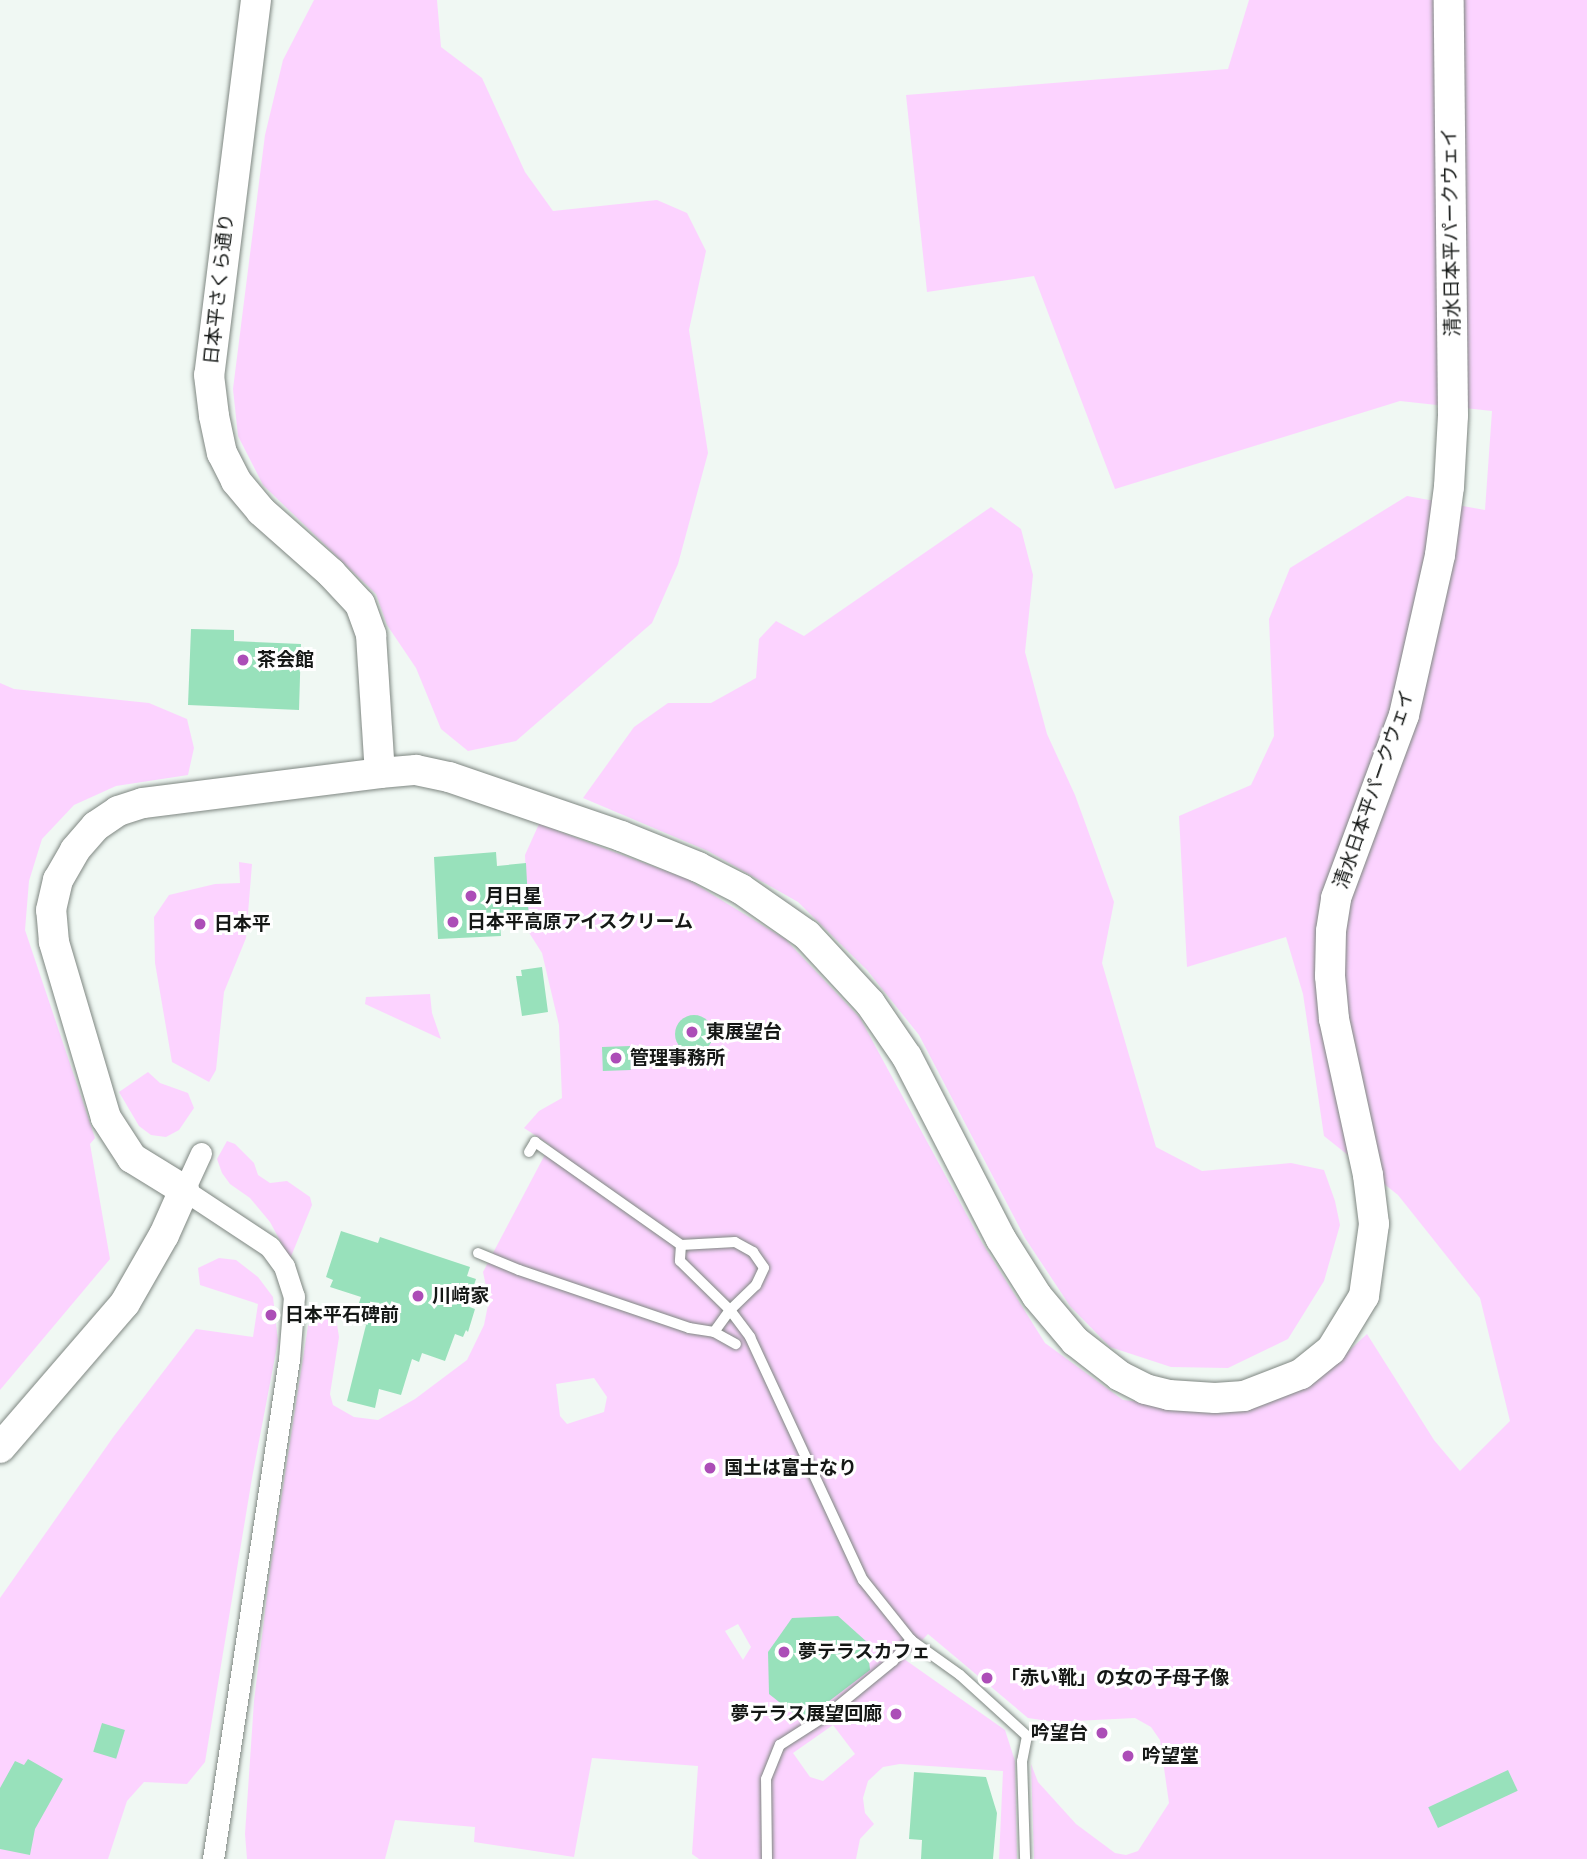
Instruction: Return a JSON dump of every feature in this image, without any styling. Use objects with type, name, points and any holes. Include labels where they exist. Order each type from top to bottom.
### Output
[{"type":"street","name":"日本平さくら通り","points":[[256,0],[209,375],[214,416],[222,453],[236,481],[261,511],[331,573],[360,604],[371,635],[380,773]]},
{"type":"street","name":"清水日本平パークウェイ","points":[[184,1190],[132,1158],[106,1118],[54,942],[51,910],[58,880],[75,850],[96,826],[118,811],[143,803],[416,770],[449,777],[621,836],[698,867],[779,913],[841,970],[870,1003],[907,1057],[1001,1239],[1037,1296],[1093,1358],[1145,1389],[1169,1395],[1215,1398],[1244,1396],[1301,1374],[1331,1350],[1364,1296],[1374,1224],[1368,1175],[1334,1019],[1330,976],[1331,931],[1336,898],[1404,715],[1440,555],[1449,486],[1453,416],[1449,0]]},
{"type":"street","points":[[0,1448],[125,1303],[164,1235],[201,1153]]},
{"type":"street","points":[[184,1190],[270,1247],[284,1266],[294,1296],[287,1373],[213,1859]]},
{"type":"lane","points":[[529,1152],[536,1142],[681,1245],[734,1242],[752,1252],[764,1268],[756,1285],[730,1310],[714,1332]]},
{"type":"lane","points":[[681,1245],[680,1261],[730,1310],[750,1337],[863,1580],[911,1640],[960,1675],[1027,1736],[1022,1761],[1025,1859]]},
{"type":"lane","points":[[478,1253],[663,1320],[714,1332],[736,1344]]},
{"type":"lane","points":[[767,1859],[766,1779],[780,1745],[827,1715],[893,1661],[911,1640]]},
{"type":"shaded area","points":[[314,0],[437,0],[441,47],[482,78],[525,172],[553,211],[657,200],[687,213],[706,251],[689,330],[708,453],[678,564],[652,623],[516,741],[468,751],[441,729],[416,668],[387,625],[376,594],[263,485],[238,436],[233,389],[265,135],[283,60]]},
{"type":"shaded area","points":[[1249,0],[1587,0],[1587,1859],[1034,1859],[1031,1764],[1038,1782],[1076,1824],[1115,1853],[1126,1855],[1138,1851],[1169,1803],[1160,1740],[1151,1727],[1135,1718],[1055,1722],[1028,1718],[928,1634],[904,1659],[1005,1730],[1015,1761],[1017,1859],[999,1859],[1003,1771],[900,1764],[883,1767],[868,1781],[863,1798],[865,1813],[874,1824],[860,1839],[856,1859],[699,1859],[692,1854],[698,1766],[592,1758],[574,1857],[474,1842],[475,1827],[395,1820],[385,1859],[247,1859],[245,1834],[254,1701],[270,1571],[308,1326],[314,1313],[327,1311],[336,1318],[339,1337],[330,1394],[333,1405],[354,1417],[378,1420],[415,1399],[467,1360],[484,1325],[489,1300],[483,1272],[550,1145],[524,1128],[539,1111],[562,1098],[559,1025],[542,953],[528,931],[525,855],[539,824],[687,879],[785,939],[860,1018],[981,1241],[1045,1343],[1123,1400],[1179,1406],[1267,1401],[1314,1383],[1367,1334],[1434,1440],[1460,1471],[1510,1421],[1480,1298],[1398,1195],[1324,1136],[1303,994],[1286,937],[1187,967],[1179,816],[1251,785],[1274,736],[1269,619],[1290,568],[1407,496],[1485,510],[1492,411],[1400,401],[1115,489],[1034,276],[927,292],[906,95],[1228,69]],"holes":[[[594,1378],[607,1397],[604,1412],[567,1424],[560,1416],[556,1384]],[[738,1624],[751,1647],[743,1660],[725,1631]],[[833,1725],[855,1754],[823,1781],[810,1777],[793,1753]]]},
{"type":"shaded area","points":[[991,507],[1021,529],[1033,575],[1025,652],[1047,734],[1075,795],[1114,902],[1102,963],[1156,1147],[1202,1171],[1291,1163],[1324,1170],[1335,1201],[1340,1225],[1324,1281],[1288,1339],[1228,1368],[1171,1367],[1110,1347],[1070,1306],[1025,1238],[919,1035],[867,970],[798,902],[708,851],[583,798],[634,727],[668,703],[711,703],[756,678],[759,639],[776,621],[804,636]]},
{"type":"shaded area","points":[[0,683],[14,689],[149,703],[187,719],[194,748],[188,775],[116,786],[74,805],[42,839],[29,881],[25,930],[95,1138],[90,1144],[110,1259],[0,1390]]},
{"type":"shaded area","points":[[239,862],[252,864],[246,938],[224,992],[216,1070],[209,1082],[172,1062],[155,963],[154,917],[169,895],[215,884],[240,883]]},
{"type":"shaded area","points":[[430,994],[432,1013],[441,1039],[365,1004],[366,997]]},
{"type":"shaded area","points":[[148,1072],[160,1083],[188,1093],[194,1108],[179,1130],[166,1137],[151,1135],[139,1126],[119,1092]]},
{"type":"shaded area","points":[[227,1141],[235,1144],[254,1163],[258,1175],[270,1183],[287,1181],[310,1197],[312,1205],[290,1259],[270,1222],[250,1198],[230,1184],[222,1173],[217,1159]]},
{"type":"shaded area","points":[[219,1258],[236,1260],[258,1277],[273,1297],[278,1341],[252,1478],[205,1762],[187,1784],[144,1782],[127,1801],[108,1859],[0,1859],[0,1598],[114,1436],[196,1329],[253,1337],[258,1304],[200,1285],[198,1268]]},
{"type":"building","name":"茶会館","points":[[191,629],[234,630],[234,641],[301,644],[299,710],[188,705]]},
{"type":"building","points":[[496,852],[497,866],[526,863],[529,922],[500,924],[501,936],[438,939],[434,857]]},
{"type":"building","points":[[542,967],[548,1012],[522,1016],[516,976],[522,976],[521,970]]},
{"type":"building","points":[[694,1015],[708,1020],[713,1034],[708,1048],[694,1053],[680,1048],[675,1034],[680,1020]]},
{"type":"building","name":"管理事務所","points":[[630,1046],[631,1070],[603,1071],[602,1047]]},
{"type":"building","points":[[341,1231],[378,1243],[380,1237],[470,1267],[467,1276],[476,1279],[467,1306],[475,1309],[468,1332],[466,1330],[463,1337],[455,1334],[445,1361],[422,1353],[419,1362],[412,1359],[401,1395],[379,1389],[375,1408],[347,1401],[366,1325],[353,1321],[361,1297],[330,1287],[333,1280],[326,1277]]},
{"type":"building","points":[[838,1616],[867,1642],[870,1670],[803,1721],[769,1694],[768,1652],[792,1618]]},
{"type":"building","points":[[102,1723],[125,1730],[116,1759],[93,1752]]},
{"type":"building","points":[[28,1759],[63,1779],[35,1829],[30,1855],[0,1849],[0,1788],[15,1761],[24,1765]]},
{"type":"building","points":[[1508,1770],[1518,1791],[1438,1828],[1428,1807]]},
{"type":"building","points":[[914,1772],[986,1777],[997,1813],[993,1859],[921,1859],[922,1840],[909,1839]]},
{"type":"place","name":"茶会館","points":[[243,660]]},
{"type":"place","name":"月日星","points":[[471,896]]},
{"type":"place","name":"日本平高原アイスクリーム","points":[[453,922]]},
{"type":"place","name":"日本平","points":[[200,924]]},
{"type":"place","name":"東展望台","points":[[692,1032]]},
{"type":"place","name":"管理事務所","points":[[616,1058]]},
{"type":"place","name":"川﨑家","points":[[418,1296]]},
{"type":"place","name":"日本平石碑前","points":[[271,1315]]},
{"type":"place","name":"国土は富士なり","points":[[710,1468]]},
{"type":"place","name":"夢テラスカフェ","points":[[784,1652]]},
{"type":"place","name":"「赤い靴」の女の子母子像","points":[[987,1678]]},
{"type":"place","name":"夢テラス展望回廊","points":[[896,1714]]},
{"type":"place","name":"吟望台","points":[[1102,1733]]},
{"type":"place","name":"吟望堂","points":[[1128,1756]]}]
